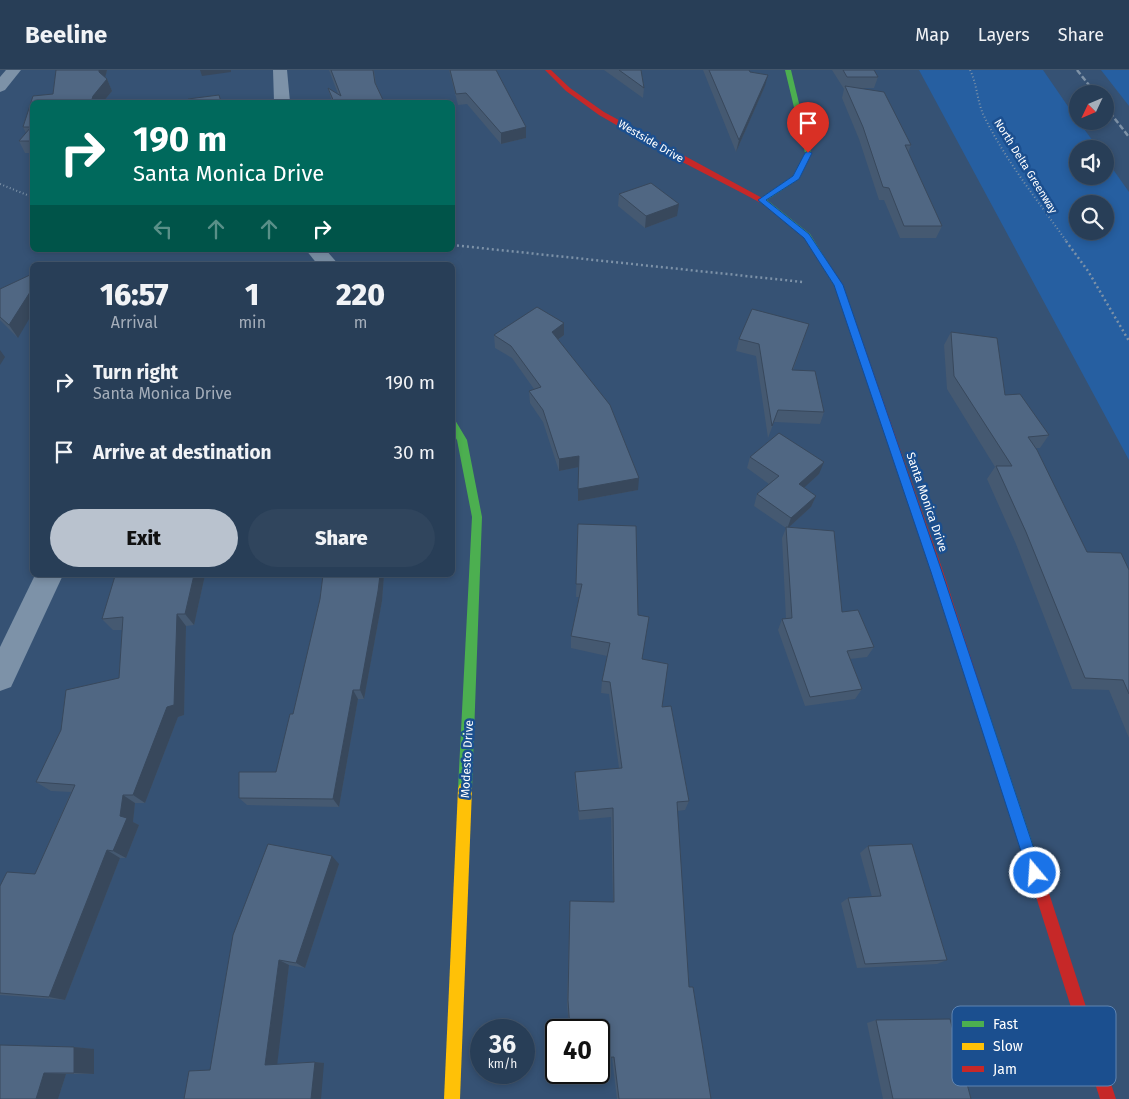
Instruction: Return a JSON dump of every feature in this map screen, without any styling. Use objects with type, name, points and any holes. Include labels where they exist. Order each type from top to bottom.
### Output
[{"type":"street","points":[[0,87],[14,70]]},
{"type":"street","points":[[280,70],[282,100]]},
{"type":"street","name":"Westside Drive","points":[[548,70],[558,82],[598,111],[671,154],[762,200]]},
{"type":"street","points":[[762,200],[796,177],[808,153],[788,70]]},
{"type":"street","name":"Santa Monica Drive","points":[[762,200],[806,236],[842,294],[940,581],[1078,1006]]},
{"type":"street","points":[[318,252],[326,262]]},
{"type":"street","name":"Modesto Drive","points":[[452,1099],[478,517],[462,440],[455,427]]},
{"type":"street","points":[[0,678],[48,577]]},
{"type":"street","name":"Santa Monica Drive","points":[[1104,1086],[1108,1099]]},
{"type":"path","name":"North Delta Greenway","points":[[970,70],[976,82],[982,112],[1019,175],[1088,271],[1129,340]]},
{"type":"path","points":[[0,184],[30,196]]},
{"type":"path","points":[[455,244],[808,282]]},
{"type":"shaded area","points":[[919,70],[1043,70],[1069,108],[1069,130],[1085,130],[1092,140],[1069,140],[1069,185],[1114,185],[1114,171],[1129,192],[1129,460]]},
{"type":"shaded area","points":[[1101,70],[1129,70],[1129,106],[1114,85]]},
{"type":"building","points":[[56,70],[99,70],[107,79],[92,100],[32,100],[33,96],[53,94]]},
{"type":"building","points":[[331,70],[373,70],[375,83],[383,100],[333,100],[328,88],[341,96]]},
{"type":"building","points":[[450,70],[496,70],[526,127],[501,133],[466,93],[456,94]]},
{"type":"building","points":[[619,70],[641,70],[644,88]]},
{"type":"building","points":[[709,70],[749,70],[750,72],[768,75],[739,140]]},
{"type":"building","points":[[843,70],[874,70],[878,77],[847,77]]},
{"type":"building","points":[[845,86],[884,92],[911,145],[905,145],[942,226],[904,226],[889,188],[883,187],[863,127]]},
{"type":"building","points":[[219,95],[220,100],[188,100]]},
{"type":"building","points":[[30,105],[30,127],[23,127]]},
{"type":"building","points":[[30,128],[30,141],[19,141]]},
{"type":"building","points":[[651,183],[679,204],[646,216],[619,194]]},
{"type":"building","points":[[30,275],[30,292],[9,325],[0,317],[0,289]]},
{"type":"building","points":[[537,307],[564,323],[552,332],[610,405],[639,478],[578,489],[579,456],[559,459],[543,410],[529,391],[541,387],[511,346],[494,335]]},
{"type":"building","points":[[752,309],[809,324],[792,370],[815,371],[824,412],[778,410],[772,426],[759,344],[739,339]]},
{"type":"building","points":[[951,332],[997,338],[1005,395],[1020,394],[1049,435],[1028,437],[1037,450],[1087,552],[1121,553],[1129,570],[1129,694],[1123,680],[1085,678],[1026,532],[996,466],[1012,466],[954,376]]},
{"type":"building","points":[[779,433],[824,462],[799,484],[816,496],[791,518],[757,494],[779,476],[750,457]]},
{"type":"building","points":[[578,524],[636,526],[638,615],[649,617],[642,659],[668,664],[662,707],[671,706],[689,801],[677,802],[689,987],[693,987],[711,1099],[619,1099],[614,1057],[610,1057],[610,1019],[569,1019],[570,901],[614,902],[613,808],[579,811],[575,772],[622,768],[610,682],[602,681],[610,643],[571,636],[582,584],[576,584]]},
{"type":"building","points":[[786,527],[834,531],[842,612],[858,610],[874,647],[847,651],[862,689],[810,697],[782,619],[792,618]]},
{"type":"building","points":[[115,577],[194,577],[185,614],[177,614],[174,705],[167,707],[133,795],[123,795],[120,816],[127,818],[113,851],[107,850],[49,997],[0,993],[0,886],[7,872],[35,874],[75,785],[36,782],[61,730],[66,690],[119,678],[123,617],[102,619]]},
{"type":"building","points":[[323,577],[380,577],[360,690],[353,690],[333,799],[239,798],[239,772],[276,772],[290,714],[293,714],[320,599]]},
{"type":"building","points":[[268,844],[332,856],[296,963],[279,960],[265,1065],[315,1062],[311,1099],[184,1099],[189,1071],[210,1070],[233,935]]},
{"type":"building","points":[[912,844],[947,960],[865,964],[848,898],[881,896],[868,846]]},
{"type":"building","points":[[950,1019],[952,1027],[952,1086],[968,1086],[971,1099],[893,1099],[876,1020]]},
{"type":"building","points":[[0,1045],[74,1047],[74,1073],[44,1073],[36,1099],[0,1099]]},
{"type":"railway","points":[[1077,70],[1089,85]]},
{"type":"railway","points":[[1114,118],[1129,137]]},
{"type":"traffic: fast","points":[[788,70],[808,153],[796,177],[762,200],[807,236],[838,285],[852,323]]},
{"type":"traffic: fast","points":[[455,427],[462,440],[477,517],[465,789]]},
{"type":"traffic: fast","points":[[978,698],[1039,884]]},
{"type":"traffic: slow","points":[[452,1099],[465,789]]},
{"type":"traffic: jam","points":[[548,70],[579,98],[601,113],[668,151],[762,200]]},
{"type":"traffic: jam","points":[[852,323],[937,571],[978,698]]},
{"type":"traffic: jam","points":[[1039,884],[1078,1006]]},
{"type":"traffic: jam","points":[[1104,1086],[1108,1099]]},
{"type":"route","points":[[808,153],[796,177],[762,200],[806,236],[838,285],[936,572],[1035,873]]}]
